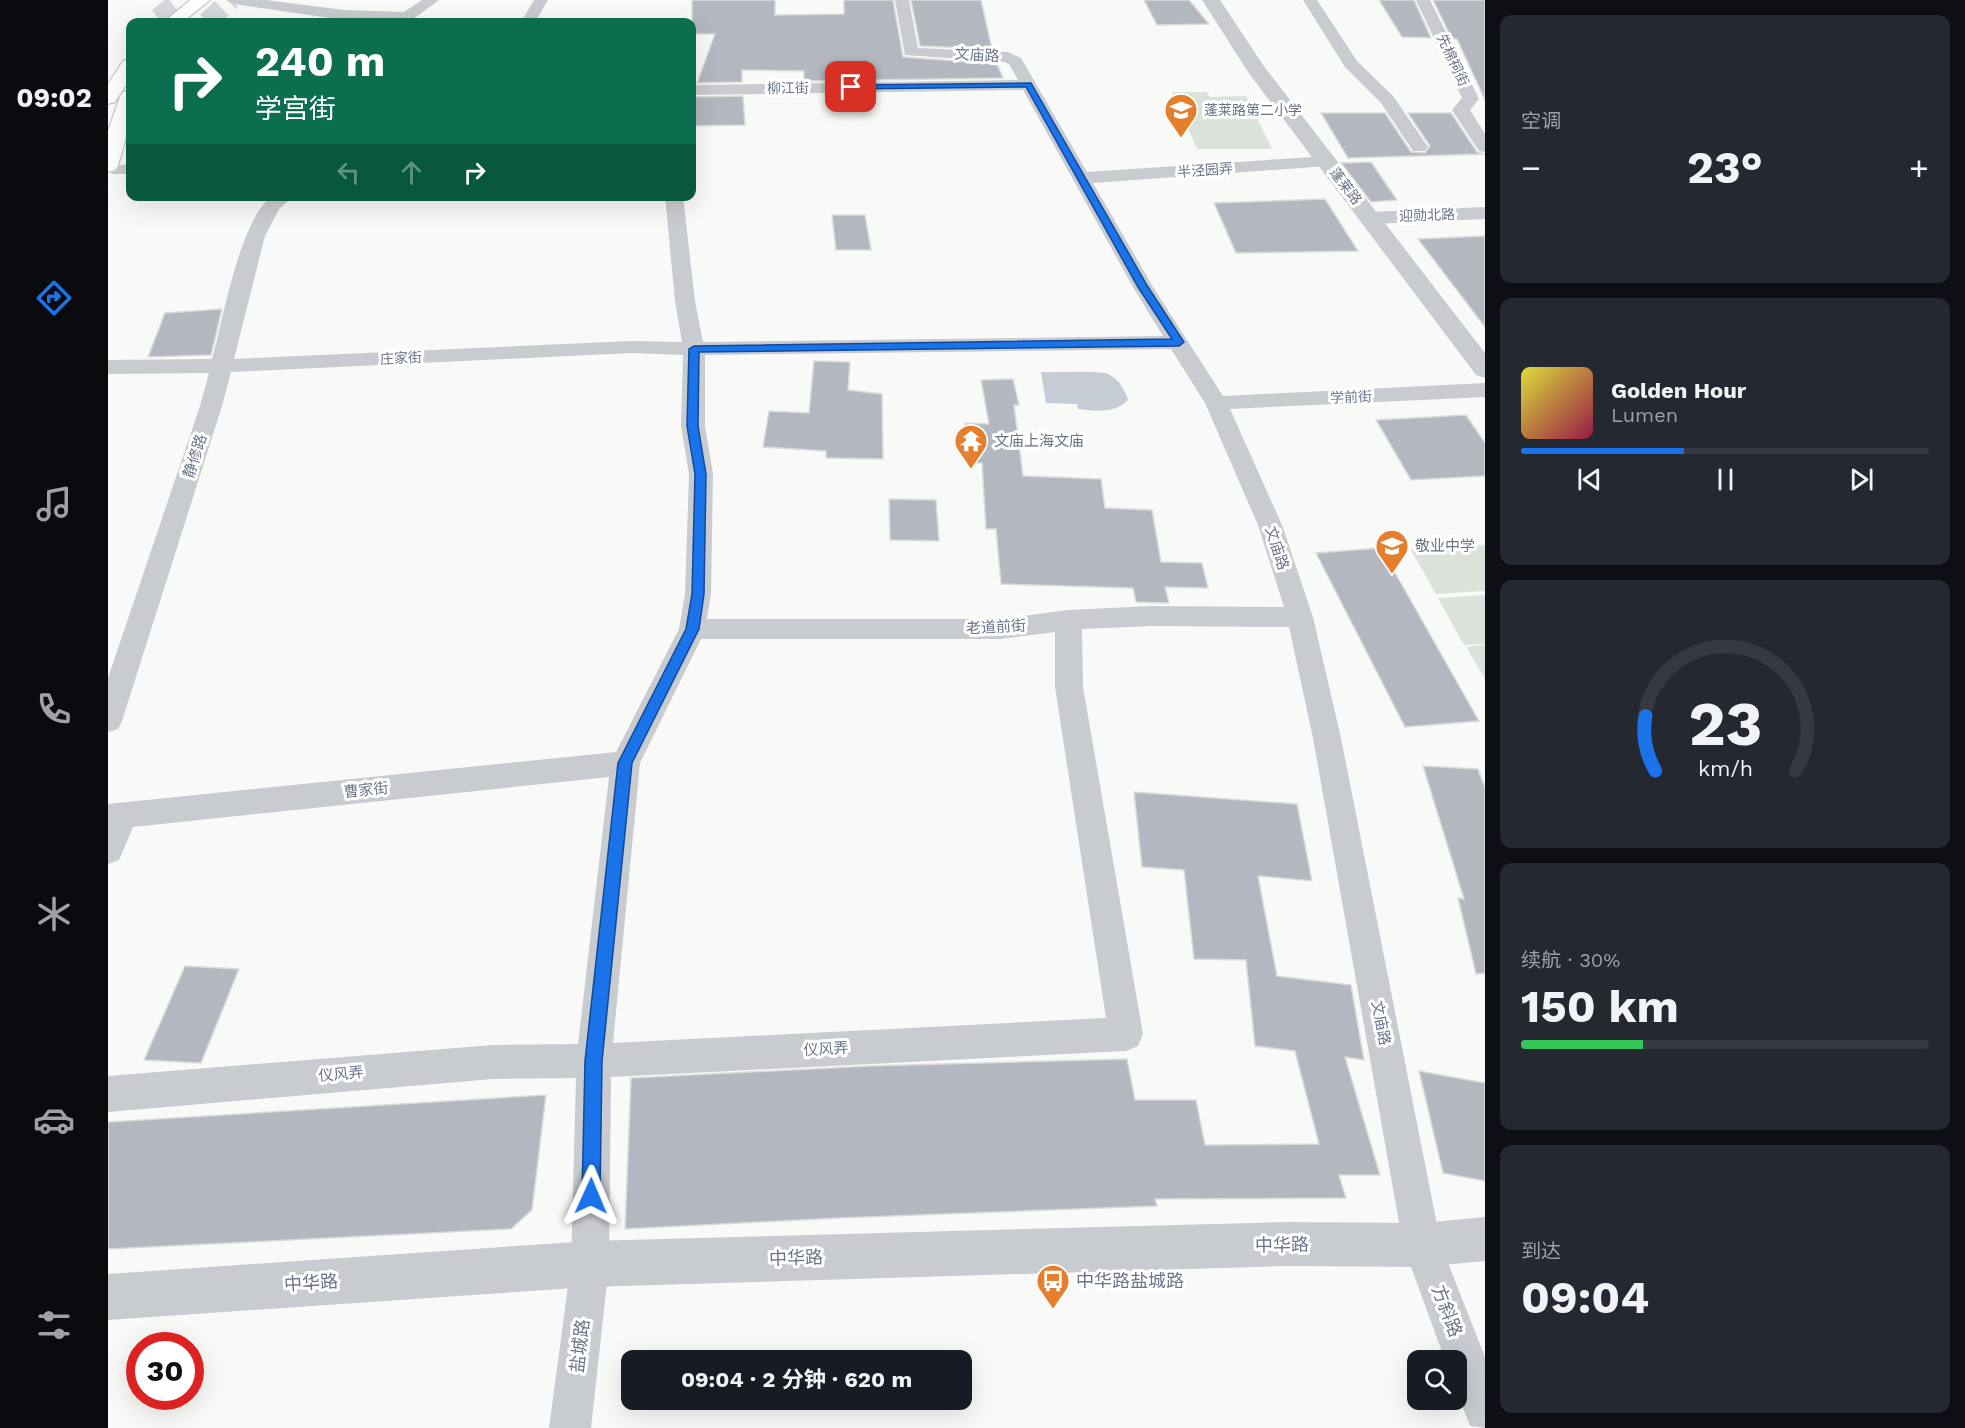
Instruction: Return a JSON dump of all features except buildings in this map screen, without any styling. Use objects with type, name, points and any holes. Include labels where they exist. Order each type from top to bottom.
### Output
[{"type":"main road","points":[[168,18],[201,0]]},
{"type":"main road","points":[[194,18],[214,0]]},
{"type":"main road","points":[[108,72],[126,50]]},
{"type":"main road","points":[[108,98],[126,71]]},
{"type":"main road","points":[[119,168],[120,124],[126,107]]},
{"type":"main road","points":[[108,190],[126,154]]},
{"type":"street","points":[[233,0],[344,15],[407,17],[432,0]]},
{"type":"street","points":[[530,18],[541,0]]},
{"type":"street","name":"文庙路","points":[[902,0],[911,52],[1008,57],[1015,61],[1143,287],[1216,403],[1270,525],[1300,617],[1327,738],[1422,1245]]},
{"type":"street","name":"蓬莱路","points":[[1211,0],[1255,68],[1485,370]]},
{"type":"street","points":[[1310,0],[1351,64],[1387,100],[1419,147]]},
{"type":"street","name":"先棉祠街","points":[[1424,0],[1471,99],[1461,110],[1485,147]]},
{"type":"street","name":"柳江街","points":[[696,90],[1029,85]]},
{"type":"street","name":"半泾园弄","points":[[1082,178],[1328,161]]},
{"type":"street","name":"静修路","points":[[108,721],[207,417],[255,236],[270,206],[278,201]]},
{"type":"street","points":[[625,763],[692,629],[698,594],[700,474],[692,409],[694,349],[685,301],[675,201]]},
{"type":"street","name":"迎勋北路","points":[[1370,218],[1485,213]]},
{"type":"street","name":"庄家街","points":[[108,367],[221,366],[632,348],[1179,342]]},
{"type":"street","name":"学前街","points":[[1216,403],[1485,390]]},
{"type":"street","name":"老道前街","points":[[692,629],[1001,629],[1068,620],[1152,616],[1300,617]]},
{"type":"street","name":"仪风弄","points":[[108,1094],[493,1062],[594,1061],[1126,1034],[1069,687],[1068,620]]},
{"type":"street","name":"盐城路","points":[[570,1428],[590,1264],[594,1061],[625,763]]},
{"type":"street","name":"曹家街","points":[[115,816],[625,763]]},
{"type":"street","points":[[108,850],[115,816]]},
{"type":"street","name":"中华路","points":[[108,1297],[590,1264],[1286,1244],[1422,1245],[1485,1239]]},
{"type":"street","name":"方斜路","points":[[1422,1245],[1485,1411]]},
{"type":"shaded area","points":[[1172,92],[1207,92],[1210,97],[1246,96],[1272,149],[1197,149]]},
{"type":"shaded area","points":[[1041,372],[1108,374],[1121,385],[1128,400],[1111,410],[1078,409],[1077,404],[1046,403]]},
{"type":"shaded area","points":[[1485,545],[1485,591],[1436,594],[1411,550]]},
{"type":"shaded area","points":[[1485,595],[1485,644],[1464,645],[1438,598]]},
{"type":"shaded area","points":[[1485,645],[1485,679],[1466,647]]},
{"type":"tunnel","points":[[158,18],[181,0]]},
{"type":"tunnel","points":[[211,18],[231,0]]},
{"type":"place","name":"蓬莱路第二小学","points":[[1181,139]]},
{"type":"place","name":"文庙上海文庙","points":[[971,470]]},
{"type":"place","name":"敬业中学","points":[[1392,575]]},
{"type":"place","name":"中华路盐城路","points":[[1053,1310]]},
{"type":"route","points":[[591,1196],[594,1061],[625,763],[692,629],[698,594],[700,474],[693,426],[694,349],[1179,342],[1143,287],[1029,85],[851,87]]}]
